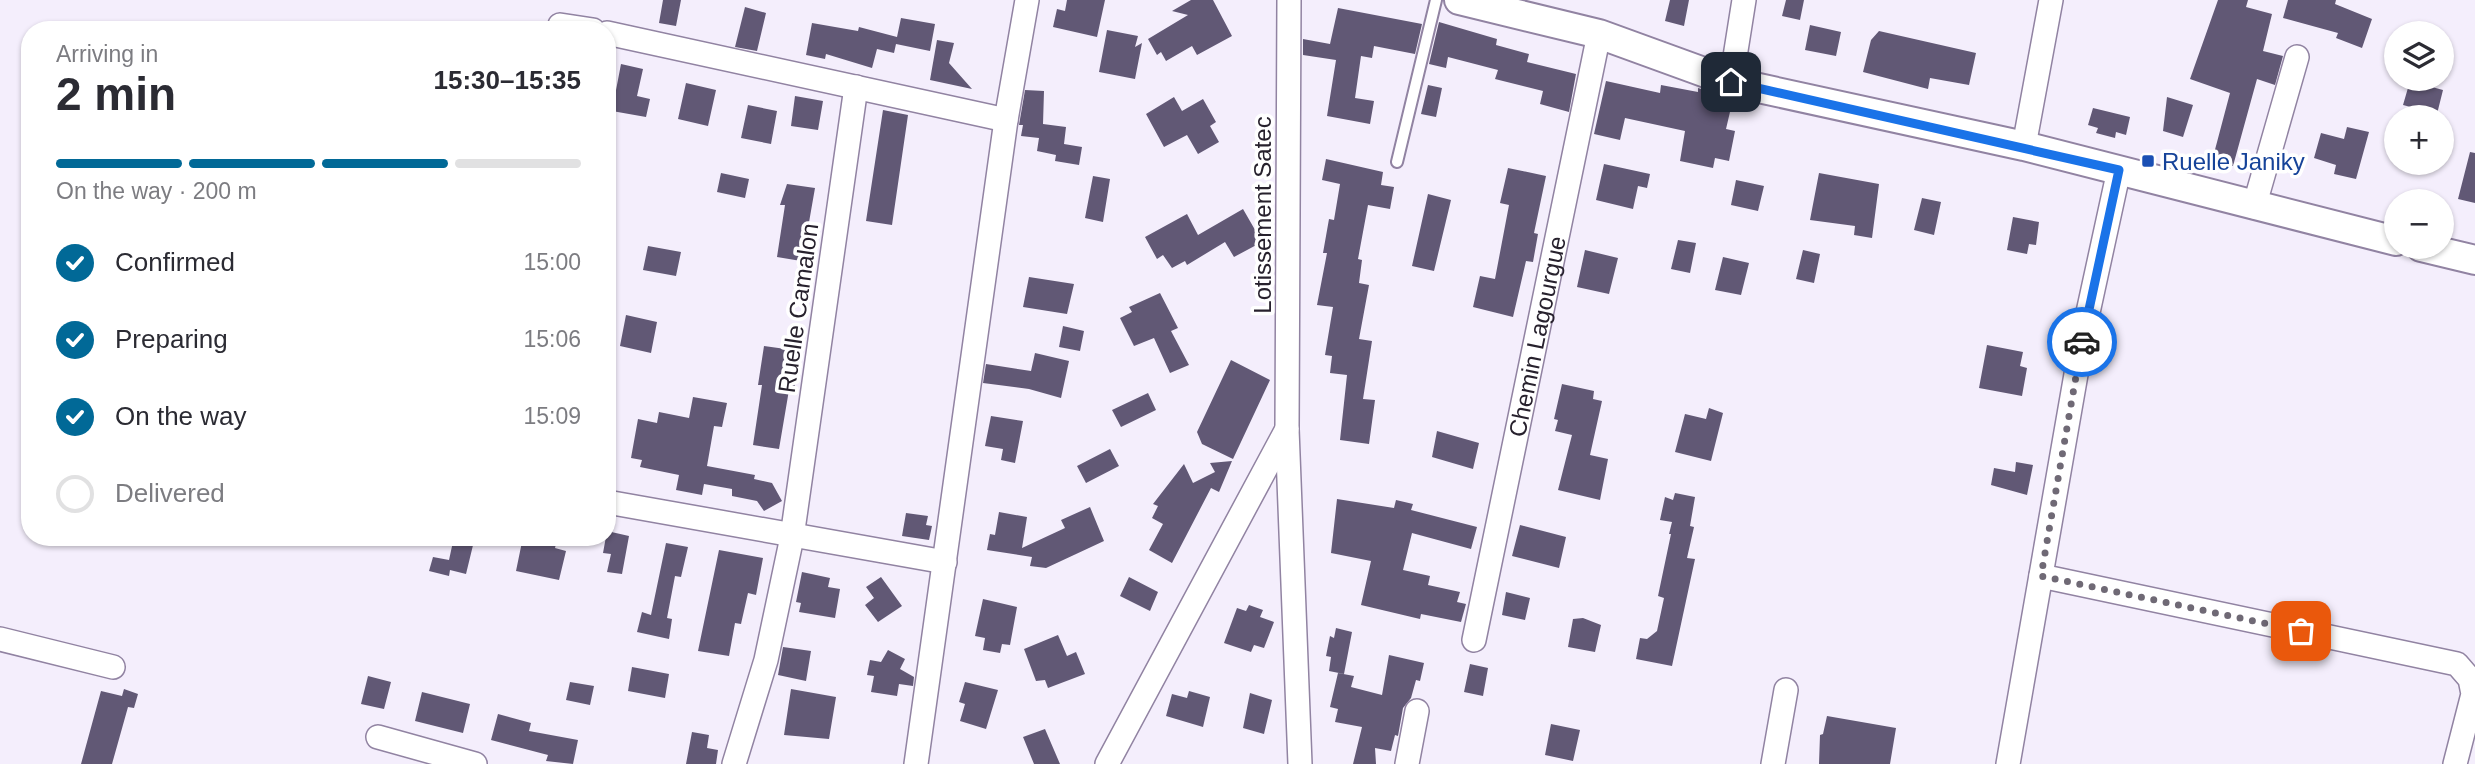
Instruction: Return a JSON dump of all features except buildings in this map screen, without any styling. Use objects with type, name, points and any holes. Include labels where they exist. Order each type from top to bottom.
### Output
[{"type":"street","points":[[916,764],[1006,120],[1027,0]]},
{"type":"street","name":"Lotissement Satec","points":[[1289,0],[1287,429],[1300,764]]},
{"type":"street","points":[[1459,0],[1599,34],[1731,82],[2024,146],[2384,238]]},
{"type":"street","points":[[1731,82],[1744,0]]},
{"type":"street","points":[[2024,146],[2051,0]]},
{"type":"street","name":"Chemin Lagourgue","points":[[1474,640],[1599,34]]},
{"type":"street","points":[[616,35],[1006,120]]},
{"type":"street","points":[[2254,207],[2297,57]]},
{"type":"street","name":"Ruelle Camalon","points":[[734,764],[766,660],[792,537],[856,87]]},
{"type":"street","points":[[2008,764],[2082,340],[2119,170]]},
{"type":"street","points":[[2454,255],[2475,260]]},
{"type":"street","name":"Lotissement Satec","points":[[1107,764],[1287,429]]},
{"type":"street","points":[[616,504],[945,562]]},
{"type":"street","points":[[2041,576],[2457,664],[2470,679],[2473,694],[2455,764]]},
{"type":"street","points":[[0,639],[113,667]]},
{"type":"street","points":[[1773,764],[1786,690]]},
{"type":"street","points":[[1407,764],[1417,711]]},
{"type":"street","points":[[378,737],[475,764]]},
{"type":"lane","points":[[1397,162],[1436,0]]},
{"type":"way so far","points":[[2082,342],[2041,576],[2301,631]]},
{"type":"place","name":"Ruelle Janiky","points":[[2148,161]]},
{"type":"route","points":[[1731,82],[2024,146],[2119,170],[2082,342]]}]
